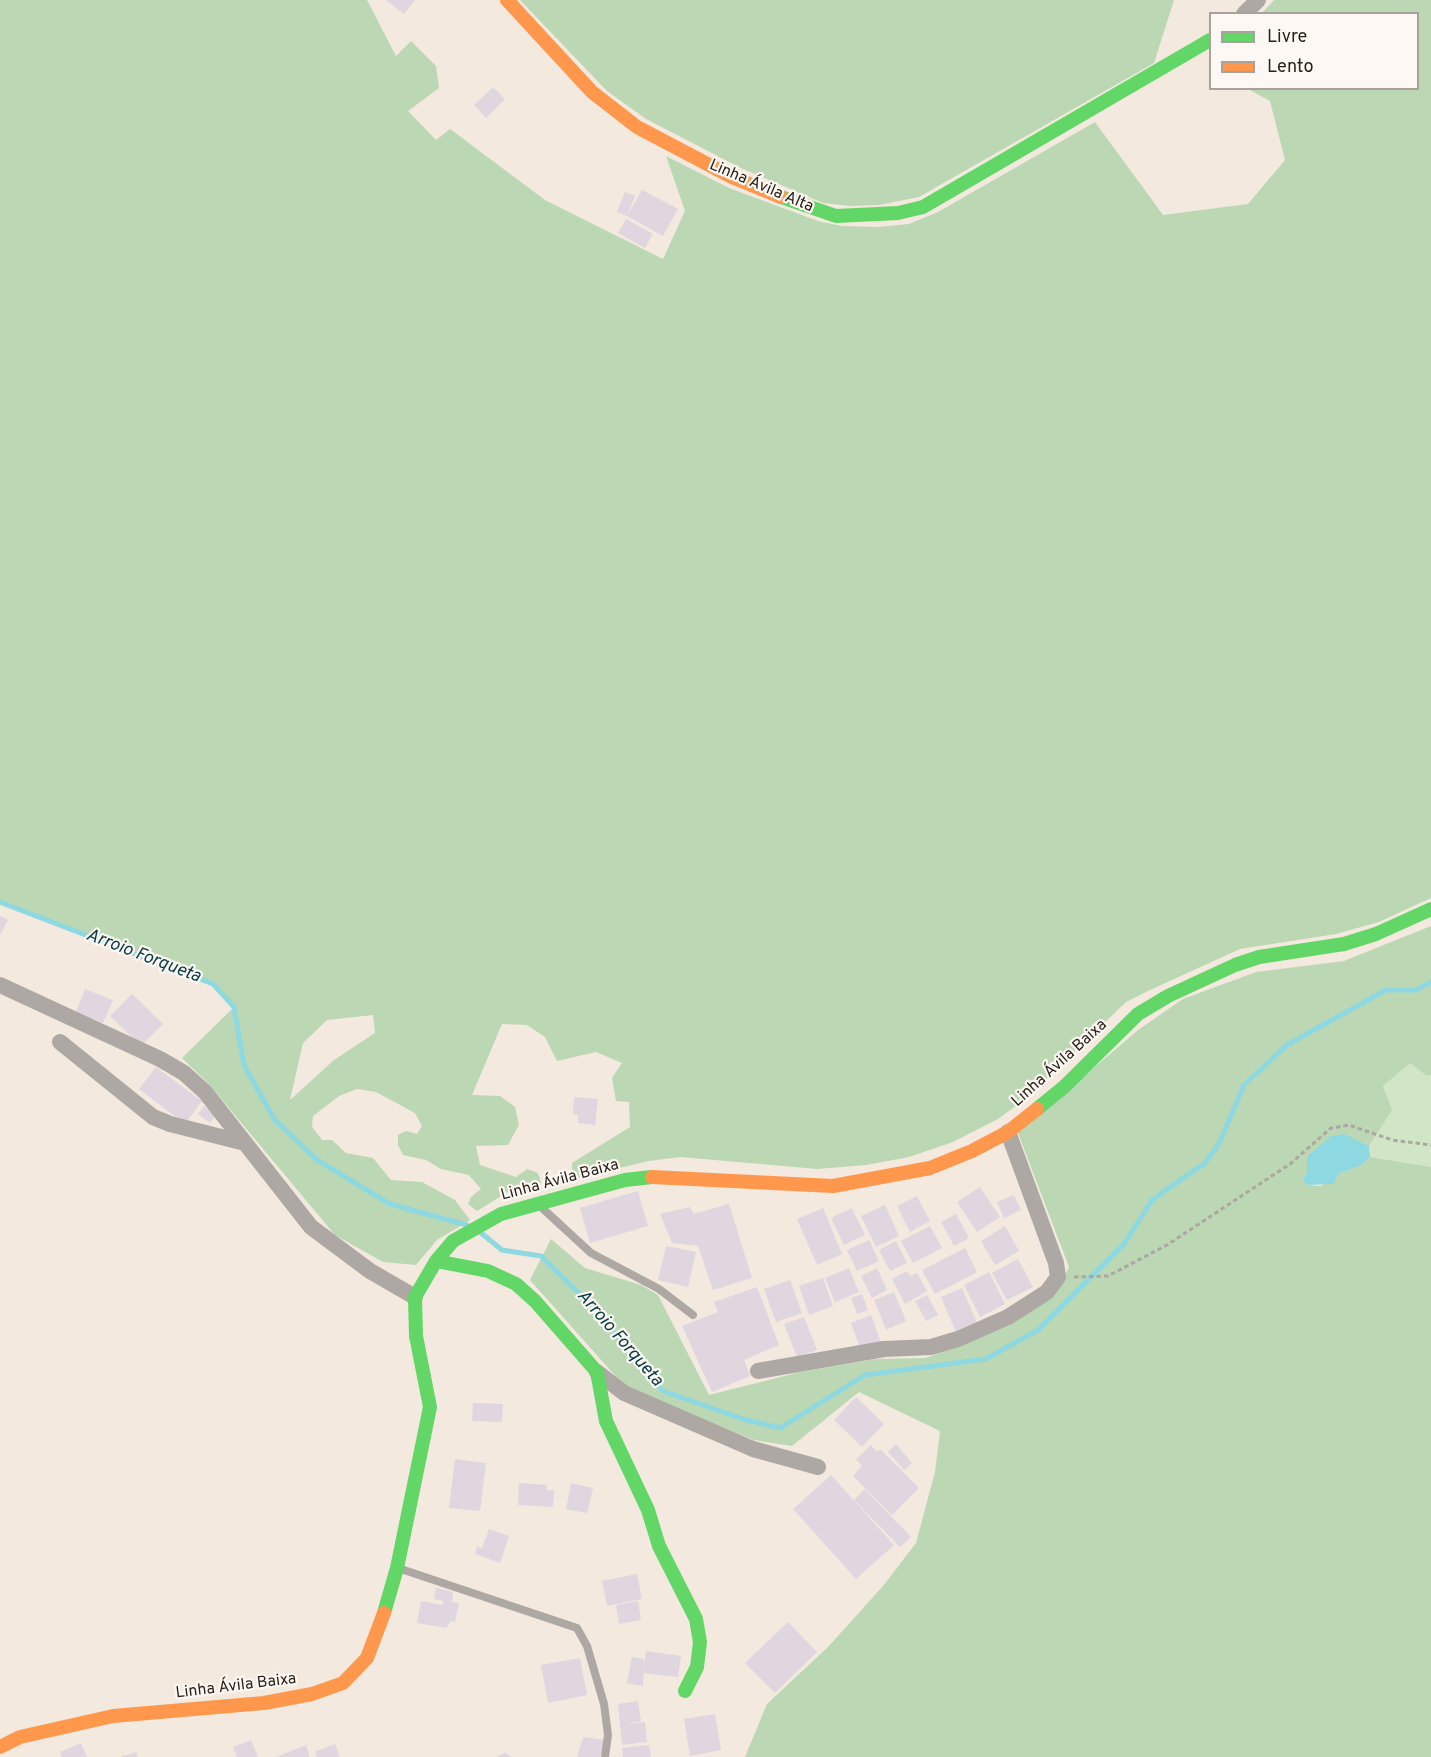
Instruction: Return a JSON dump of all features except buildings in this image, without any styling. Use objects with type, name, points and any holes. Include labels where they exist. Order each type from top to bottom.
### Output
[{"type":"street","name":"Linha Ávila Alta","points":[[507,0],[592,92],[637,127],[732,177],[814,210],[836,216],[887,214],[923,207],[1209,41]]},
{"type":"street","points":[[1246,12],[1258,0]]},
{"type":"street","name":"Linha Ávila Baixa","points":[[0,1747],[20,1737],[113,1716],[264,1703],[312,1694],[343,1683],[367,1658],[380,1628],[397,1568],[430,1407],[416,1336],[415,1297],[436,1261],[453,1241],[501,1214],[625,1180],[658,1176],[833,1186],[930,1168],[972,1151],[1008,1132],[1064,1087],[1138,1014],[1168,996],[1235,965],[1259,957],[1344,944],[1376,934],[1431,909]]},
{"type":"street","points":[[0,985],[160,1059],[184,1073],[204,1092],[311,1227],[370,1271],[415,1297]]},
{"type":"street","points":[[60,1042],[153,1117],[170,1125],[245,1143]]},
{"type":"street","points":[[758,1371],[884,1349],[931,1347],[958,1339],[1008,1317],[1047,1292],[1059,1277],[1056,1263],[1008,1132]]},
{"type":"street","points":[[436,1261],[488,1271],[516,1284],[535,1301],[597,1372],[624,1393],[753,1449],[818,1467]]},
{"type":"street","points":[[597,1372],[606,1421],[648,1510],[659,1546],[696,1619],[700,1642],[697,1667],[685,1691]]},
{"type":"lane","points":[[536,1203],[591,1253],[659,1289],[693,1315]]},
{"type":"lane","points":[[397,1568],[577,1628],[587,1646],[604,1704],[608,1735],[605,1757]]},
{"type":"path","points":[[1077,1277],[1108,1276],[1167,1245],[1290,1164],[1331,1128],[1349,1125],[1392,1140],[1431,1145]]},
{"type":"green space","points":[[0,0],[367,0],[396,56],[411,41],[436,66],[439,88],[408,111],[436,140],[450,129],[545,200],[663,259],[685,211],[666,156],[729,188],[818,221],[841,226],[878,227],[909,224],[938,212],[1095,122],[1163,215],[1248,204],[1285,160],[1270,101],[1250,90],[1419,90],[1419,12],[1263,12],[1274,0],[1431,0],[1431,898],[1379,922],[1336,934],[1240,949],[1150,990],[1126,1002],[1028,1097],[998,1119],[953,1142],[909,1157],[866,1165],[817,1169],[681,1157],[649,1161],[573,1179],[572,1163],[630,1127],[629,1102],[616,1101],[612,1078],[622,1063],[596,1052],[557,1061],[545,1037],[527,1025],[502,1024],[472,1095],[500,1096],[515,1107],[519,1125],[508,1145],[476,1146],[480,1165],[516,1177],[527,1169],[538,1173],[541,1183],[511,1190],[477,1211],[468,1204],[471,1197],[481,1189],[469,1175],[441,1169],[426,1160],[403,1155],[398,1145],[398,1135],[406,1131],[417,1134],[422,1126],[415,1113],[376,1092],[357,1089],[339,1096],[313,1116],[312,1127],[322,1140],[332,1140],[346,1153],[373,1158],[391,1180],[422,1182],[455,1200],[470,1220],[437,1240],[416,1265],[383,1262],[335,1235],[208,1083],[182,1058],[233,1008],[213,984],[0,902]],"holes":[[[373,1015],[375,1033],[334,1060],[290,1100],[303,1043],[327,1020]]]},
{"type":"green space","points":[[520,0],[1174,0],[1154,63],[919,197],[879,205],[850,206],[823,203],[741,168],[646,119],[607,91]]},
{"type":"green space","points":[[1431,926],[1431,1075],[1427,1076],[1410,1063],[1383,1086],[1392,1110],[1369,1146],[1344,1135],[1307,1172],[1302,1180],[1307,1185],[1321,1186],[1338,1174],[1362,1165],[1370,1157],[1431,1167],[1431,1757],[745,1757],[767,1704],[828,1647],[883,1586],[916,1543],[935,1472],[940,1431],[859,1392],[792,1446],[754,1440],[627,1389],[530,1280],[551,1239],[585,1268],[641,1285],[658,1295],[709,1395],[800,1372],[875,1359],[925,1358],[961,1346],[1061,1284],[1069,1267],[1018,1133],[1138,1030],[1183,999],[1256,972],[1344,961]]},
{"type":"green space","points":[[1410,1062],[1427,1076],[1431,1075],[1431,1167],[1370,1157],[1369,1146],[1391,1110],[1383,1086]]},
{"type":"water","points":[[1344,1134],[1369,1146],[1370,1157],[1362,1165],[1338,1174],[1334,1184],[1307,1185],[1302,1180],[1307,1172],[1307,1157],[1331,1136]]},
{"type":"waterway","name":"Arroio Forqueta","points":[[0,902],[213,984],[234,1007],[244,1065],[274,1119],[317,1160],[390,1204],[467,1225]]},
{"type":"waterway","name":"Arroio Forqueta","points":[[480,1232],[502,1250],[541,1256],[591,1305],[663,1391],[743,1419],[780,1428],[865,1375],[986,1359],[1038,1330],[1124,1244],[1152,1200],[1205,1163],[1219,1144],[1244,1085],[1287,1045],[1386,990],[1416,990],[1431,982]]},
{"type":"traffic: fast","points":[[781,197],[836,216],[898,213],[923,207],[1209,41]]},
{"type":"traffic: fast","points":[[1037,1109],[1064,1087],[1138,1014],[1168,996],[1235,965],[1259,957],[1344,944],[1376,934],[1431,909]]},
{"type":"traffic: fast","points":[[384,1613],[397,1568],[430,1407],[416,1336],[415,1297],[436,1261],[453,1241],[501,1214],[625,1180],[652,1177]]},
{"type":"traffic: fast","points":[[436,1261],[488,1271],[516,1284],[535,1301],[597,1372],[606,1421],[648,1510],[659,1546],[696,1619],[700,1642],[697,1667],[685,1691]]},
{"type":"traffic: slow","points":[[507,0],[592,92],[637,127],[732,177],[781,197]]},
{"type":"traffic: slow","points":[[652,1177],[833,1186],[930,1168],[972,1151],[1008,1132],[1037,1109]]},
{"type":"traffic: slow","points":[[0,1747],[20,1737],[113,1716],[264,1703],[312,1694],[343,1683],[367,1658],[384,1613]]}]
